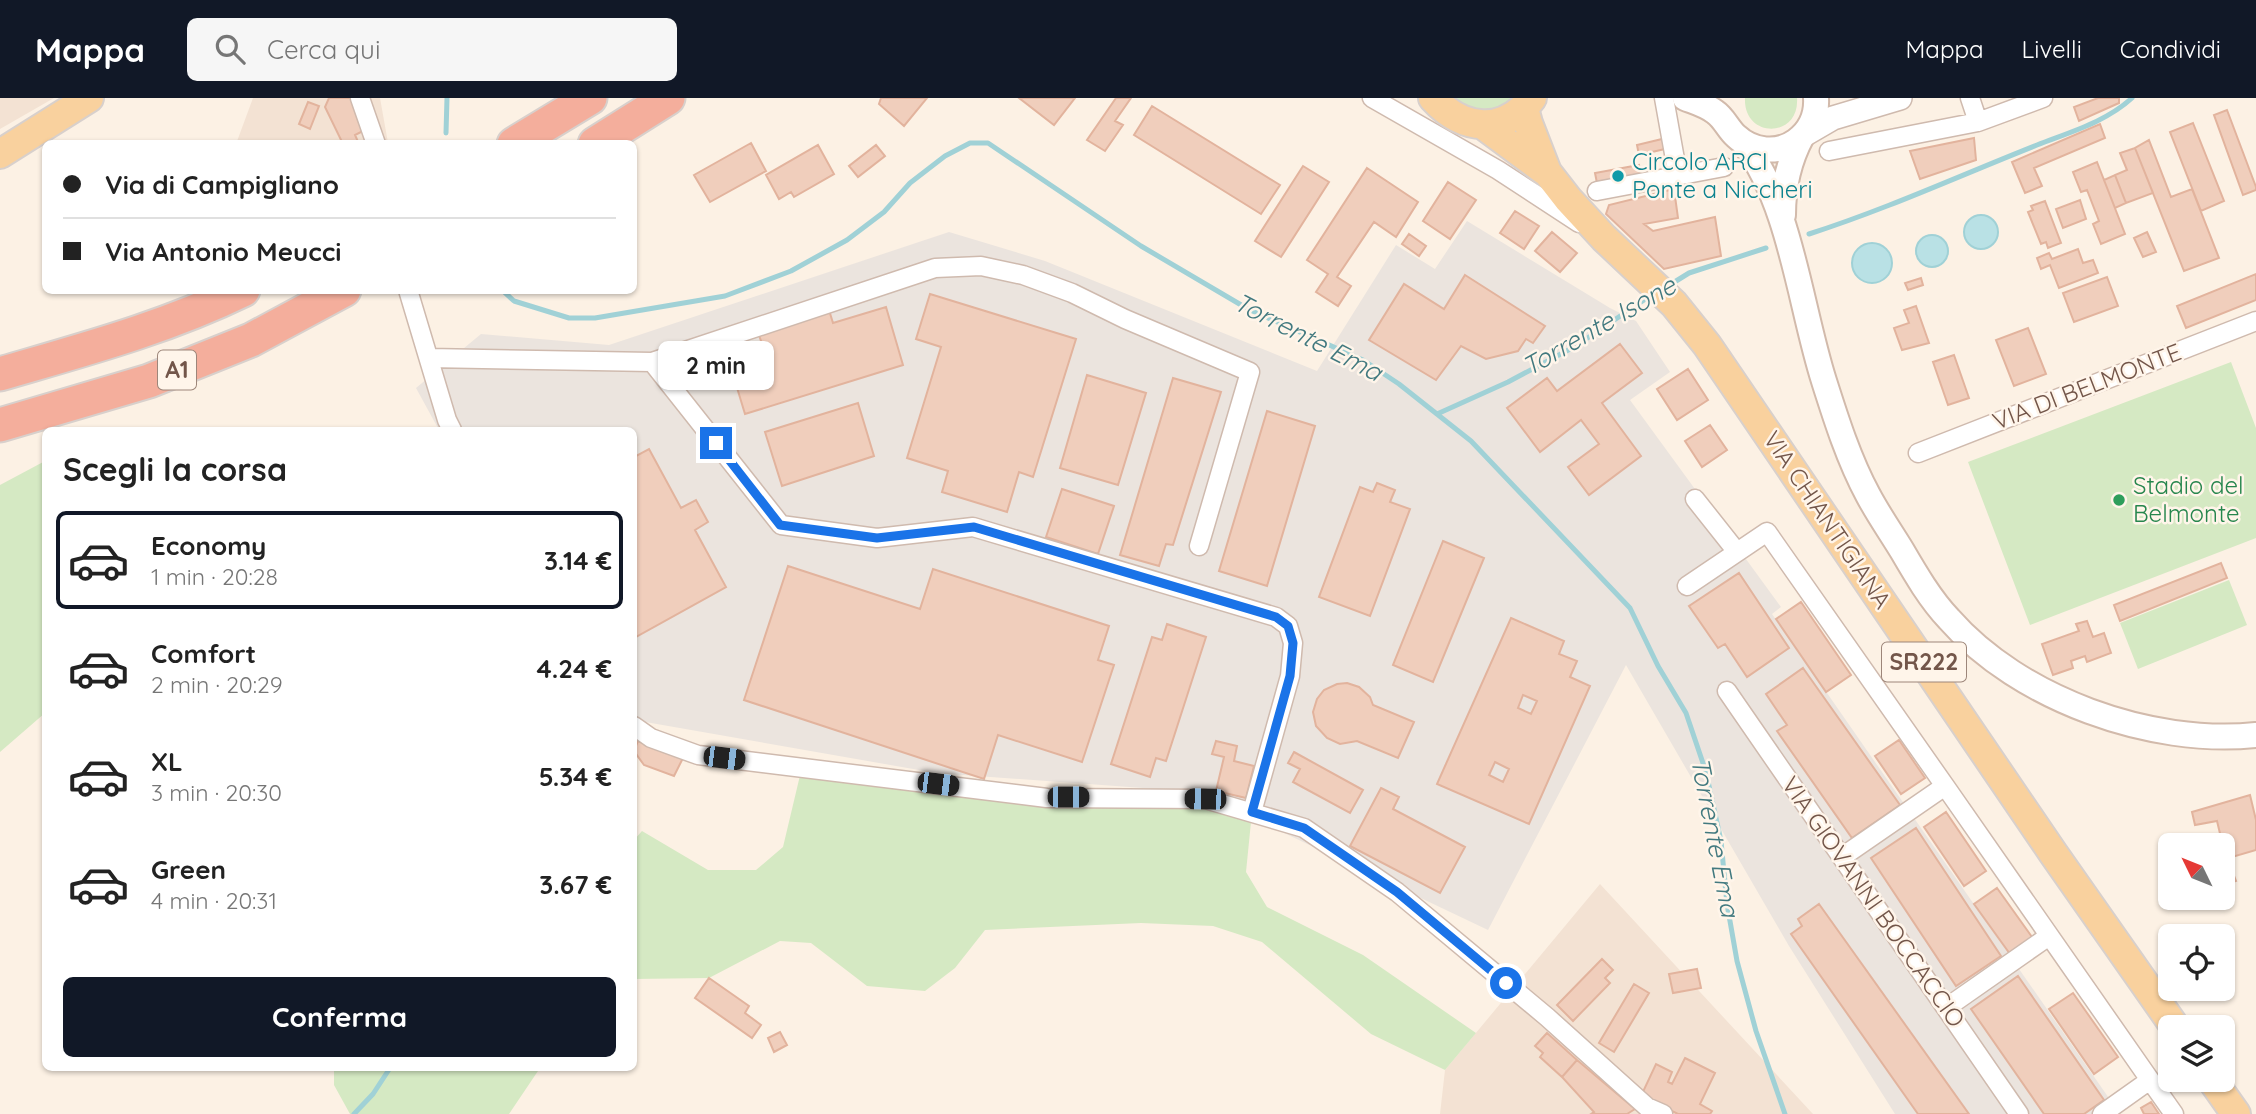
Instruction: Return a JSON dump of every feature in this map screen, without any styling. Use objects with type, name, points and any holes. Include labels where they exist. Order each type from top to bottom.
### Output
[{"type":"highway","points":[[523,138],[590,98]]},
{"type":"highway","points":[[600,140],[668,98]]},
{"type":"highway","name":"A1","points":[[0,374],[149,329],[200,311],[235,294]]},
{"type":"highway","name":"A1","points":[[0,425],[162,376],[251,340],[337,294]]},
{"type":"main road","points":[[0,154],[89,98]]},
{"type":"main road","points":[[1685,98],[1714,111],[1752,153],[1783,224],[1824,380],[1867,493],[1912,568],[1947,618],[1987,654],[2024,680],[2082,709],[2159,732],[2232,737],[2256,735]]},
{"type":"main road","points":[[1723,98],[1726,123]]},
{"type":"main road","points":[[1783,224],[1785,181],[1793,154],[1813,120],[1816,98]]},
{"type":"main road","name":"VIA CHIANTIGIANA","points":[[1438,103],[1463,121],[1483,125],[1504,121],[1530,102],[1547,172]]},
{"type":"main road","name":"VIA CHIANTIGIANA","points":[[1483,125],[1547,172],[1573,207],[1669,299],[1707,345],[2167,1015]]},
{"type":"main road","points":[[1743,142],[1759,149],[1777,149],[1802,136]]},
{"type":"main road","points":[[2220,1092],[2236,1114]]},
{"type":"street","points":[[360,98],[375,140]]},
{"type":"street","points":[[1372,98],[1498,170],[1608,242]]},
{"type":"street","points":[[1664,98],[1678,176]]},
{"type":"street","points":[[1802,136],[1833,118],[1900,98]]},
{"type":"street","points":[[1970,98],[1978,122]]},
{"type":"street","points":[[1829,151],[1978,122],[2043,98]]},
{"type":"street","points":[[1405,116],[1427,118],[1438,103]]},
{"type":"street","points":[[1597,191],[1724,167]]},
{"type":"street","points":[[429,358],[652,362],[934,268],[981,266],[1023,275],[1072,293],[1125,319],[1250,372],[1199,546]]},
{"type":"street","points":[[409,294],[450,427]]},
{"type":"street","name":"VIA DI BELMONTE","points":[[1918,453],[2256,321]]},
{"type":"street","points":[[652,362],[780,525],[877,538],[974,527],[1276,617],[1288,626],[1293,643],[1290,676],[1252,812]]},
{"type":"street","points":[[1695,499],[1737,552]]},
{"type":"street","points":[[1687,586],[1767,532],[2174,1114]]},
{"type":"street","name":"VIA GIOVANNI BOCCACCIO","points":[[1727,691],[2020,1114]]},
{"type":"street","points":[[637,728],[651,738],[698,755],[1047,797],[1205,799],[1304,828],[1397,892],[1547,1017],[1649,1112]]},
{"type":"street","points":[[1842,857],[1945,786]]},
{"type":"street","points":[[1946,1008],[2049,936]]},
{"type":"street","points":[[2102,1114],[2150,1080]]},
{"type":"shaded area","points":[[0,98],[54,98],[0,129]]},
{"type":"shaded area","points":[[253,98],[380,98],[387,140],[237,140]]},
{"type":"shaded area","points":[[1467,221],[1636,321],[1670,372],[1630,400],[1781,607],[1772,614],[2120,1114],[1895,1114],[1789,946],[1626,665],[1488,930],[1198,792],[936,773],[637,721],[637,427],[437,427],[416,388],[481,334],[609,345],[949,232],[1045,261],[1317,371],[1396,245],[1435,269]]},
{"type":"shaded area","points":[[1600,884],[1813,1114],[1440,1114],[1445,1070]]},
{"type":"green space","points":[[1451,98],[1513,98],[1498,107],[1482,110]]},
{"type":"green space","points":[[1745,98],[1797,98],[1796,111],[1790,121],[1781,127],[1761,127],[1747,111]]},
{"type":"green space","name":"Stadio del Belmonte","points":[[2231,362],[2256,428],[2256,538],[2030,625],[1968,462]]},
{"type":"green space","points":[[42,463],[42,716],[0,752],[0,485]]},
{"type":"green space","points":[[2229,580],[2247,625],[2138,669],[2120,623]]},
{"type":"green space","points":[[802,767],[1047,798],[1205,799],[1252,812],[1246,872],[1267,907],[1363,955],[1476,1033],[1445,1070],[1371,1034],[1262,942],[1213,926],[1141,923],[985,930],[955,968],[925,991],[867,986],[811,943],[780,941],[709,978],[637,979],[637,837],[642,831],[708,870],[756,870],[783,847]]},
{"type":"green space","points":[[334,1071],[538,1071],[509,1114],[350,1114],[334,1085]]},
{"type":"water","points":[[1981,215],[1993,220],[1998,232],[1993,244],[1981,249],[1969,244],[1964,232],[1969,220]]},
{"type":"water","points":[[1932,235],[1943,240],[1948,251],[1943,262],[1932,267],[1921,262],[1916,251],[1921,240]]},
{"type":"water","points":[[1872,243],[1886,249],[1892,263],[1886,277],[1872,283],[1858,277],[1852,263],[1858,249]]},
{"type":"building","points":[[329,98],[352,98],[365,130],[355,135],[357,140],[341,140],[325,107]]},
{"type":"building","points":[[881,98],[927,98],[904,126],[879,104]]},
{"type":"building","points":[[1019,98],[1075,98],[1054,125]]},
{"type":"building","points":[[1116,98],[1131,98],[1115,121],[1123,125],[1105,151],[1087,140]]},
{"type":"building","points":[[2098,98],[2119,98],[2119,103],[2079,121],[2074,107]]},
{"type":"building","points":[[308,102],[319,106],[310,129],[299,124]]},
{"type":"building","points":[[1152,106],[1280,185],[1261,214],[1134,135]]},
{"type":"building","points":[[2227,110],[2256,187],[2256,190],[2243,195],[2214,115]]},
{"type":"building","points":[[2193,123],[2224,201],[2201,211],[2170,132]]},
{"type":"building","points":[[2100,124],[2105,138],[2034,168],[2042,186],[2025,193],[2012,162]]},
{"type":"building","points":[[1974,138],[1976,160],[1920,179],[1910,151]]},
{"type":"building","points":[[1662,139],[1665,149],[1639,155],[1637,145]]},
{"type":"building","points":[[2149,140],[2171,197],[2192,189],[2219,258],[2184,271],[2135,148]]},
{"type":"building","points":[[751,143],[766,171],[710,202],[694,175]]},
{"type":"building","points":[[818,145],[834,174],[794,197],[791,192],[779,199],[766,175]]},
{"type":"building","points":[[876,145],[885,156],[858,177],[849,166]]},
{"type":"building","points":[[2135,148],[2153,193],[2126,203],[2115,175],[2127,170],[2120,153]]},
{"type":"building","points":[[2097,162],[2125,234],[2101,244],[2093,224],[2099,221],[2087,190],[2081,192],[2073,172]]},
{"type":"building","name":"Circolo ARCI Ponte a Niccheri","points":[[1639,165],[1641,179],[1598,188],[1595,173]]},
{"type":"building","points":[[1303,166],[1329,182],[1281,257],[1255,241]]},
{"type":"building","points":[[1367,168],[1418,202],[1396,237],[1374,222],[1337,277],[1351,286],[1338,306],[1316,292],[1328,274],[1307,260]]},
{"type":"building","points":[[2115,175],[2126,203],[2115,208],[2104,180]]},
{"type":"building","points":[[1448,182],[1476,200],[1450,239],[1423,221]]},
{"type":"building","points":[[1674,189],[1678,218],[1644,224],[1653,231],[1715,217],[1721,256],[1664,269],[1606,214],[1609,205]]},
{"type":"building","points":[[2080,200],[2086,219],[2063,228],[2056,209]]},
{"type":"building","points":[[2045,201],[2061,243],[2048,248],[2046,242],[2041,244],[2028,212],[2033,210],[2031,206]]},
{"type":"building","points":[[1515,211],[1539,226],[1524,249],[1500,233]]},
{"type":"building","points":[[1552,232],[1577,253],[1560,272],[1535,251]]},
{"type":"building","points":[[2147,232],[2156,252],[2143,257],[2134,238]]},
{"type":"building","points":[[1409,234],[1426,246],[1419,256],[1402,244]]},
{"type":"building","points":[[2078,249],[2083,263],[2093,260],[2098,273],[2059,288],[2050,265],[2041,269],[2037,258],[2049,253],[2052,259]]},
{"type":"building","points":[[2256,274],[2256,300],[2186,328],[2177,306]]},
{"type":"building","points":[[1465,275],[1545,326],[1533,343],[1526,339],[1518,351],[1486,359],[1461,346],[1436,380],[1369,340],[1404,284],[1444,309]]},
{"type":"building","points":[[2107,277],[2118,306],[2074,322],[2063,293]]},
{"type":"building","points":[[1921,278],[1923,285],[1908,290],[1905,283]]},
{"type":"building","points":[[930,294],[1076,339],[1033,477],[1019,472],[1007,512],[942,492],[948,471],[907,458],[941,347],[916,339]]},
{"type":"building","points":[[1916,306],[1929,343],[1902,350],[1894,328],[1909,323],[1904,310]]},
{"type":"building","points":[[886,307],[903,365],[745,414],[728,358],[763,347],[758,332],[829,310],[833,323]]},
{"type":"building","points":[[2028,328],[2046,374],[2014,386],[1996,340]]},
{"type":"building","points":[[1620,344],[1642,373],[1602,403],[1641,456],[1589,495],[1568,467],[1599,444],[1581,420],[1540,452],[1507,408],[1547,378],[1557,391]]},
{"type":"building","points":[[1954,355],[1969,398],[1948,405],[1933,362]]},
{"type":"building","points":[[1688,369],[1708,400],[1677,420],[1657,389]]},
{"type":"building","points":[[1087,375],[1146,393],[1118,485],[1060,468]]},
{"type":"building","points":[[1173,378],[1221,392],[1173,545],[1166,544],[1159,566],[1120,555]]},
{"type":"building","points":[[858,403],[874,456],[782,486],[765,432]]},
{"type":"building","points":[[1267,411],[1315,426],[1267,586],[1219,571]]},
{"type":"building","points":[[1710,425],[1727,450],[1702,467],[1685,441]]},
{"type":"building","points":[[649,449],[681,508],[696,500],[708,522],[695,530],[726,587],[637,636],[637,455]]},
{"type":"building","points":[[1377,483],[1395,490],[1390,502],[1410,509],[1370,616],[1319,597],[1360,487],[1373,492]]},
{"type":"building","points":[[1062,489],[1114,506],[1098,554],[1046,537]]},
{"type":"building","points":[[1443,541],[1484,558],[1433,682],[1393,665]]},
{"type":"building","points":[[2221,563],[2227,578],[2120,621],[2114,605]]},
{"type":"building","points":[[788,566],[920,609],[933,569],[1109,626],[1098,660],[1114,665],[1082,762],[998,735],[984,779],[744,700]]},
{"type":"building","points":[[1739,573],[1789,648],[1747,677],[1725,644],[1718,648],[1689,606]]},
{"type":"building","points":[[1801,602],[1851,675],[1826,692],[1776,619]]},
{"type":"building","points":[[1511,618],[1564,641],[1559,654],[1577,661],[1570,677],[1590,686],[1529,824],[1437,784]],"holes":[[[1523,695],[1537,701],[1531,714],[1518,708]],[[1495,762],[1509,769],[1503,782],[1489,775]]]},
{"type":"building","points":[[2087,621],[2093,637],[2104,633],[2111,653],[2087,662],[2085,656],[2071,661],[2073,668],[2053,675],[2042,644],[2079,631],[2076,624]]},
{"type":"building","points":[[1167,624],[1206,637],[1166,761],[1156,758],[1150,777],[1111,764],[1152,637],[1162,640]]},
{"type":"building","points":[[1803,668],[1900,805],[1852,838],[1777,731],[1787,725],[1766,694]]},
{"type":"building","points":[[1347,683],[1359,687],[1370,697],[1373,705],[1414,722],[1398,758],[1357,741],[1340,744],[1327,738],[1316,726],[1313,712],[1317,699],[1324,690]]},
{"type":"building","points":[[1899,740],[1925,778],[1901,794],[1875,756]]},
{"type":"building","points":[[638,741],[683,758],[674,776],[644,765],[637,755]]},
{"type":"building","points":[[1216,741],[1237,746],[1234,761],[1254,766],[1246,798],[1216,791],[1224,757],[1212,754]]},
{"type":"building","points":[[1294,752],[1363,790],[1350,813],[1293,782],[1300,769],[1288,763]]},
{"type":"building","points":[[1381,788],[1399,797],[1393,809],[1465,847],[1440,893],[1350,846]]},
{"type":"building","points":[[2250,795],[2256,820],[2256,850],[2235,856],[2235,833],[2220,833],[2217,821],[2195,825],[2192,812]]},
{"type":"building","points":[[1946,812],[1986,871],[1964,886],[1924,827]]},
{"type":"building","points":[[1916,828],[2001,956],[1956,986],[1871,858]]},
{"type":"building","points":[[1997,888],[2032,937],[2010,954],[1974,904]]},
{"type":"building","points":[[1819,904],[1969,1114],[1918,1114],[1791,934],[1802,926],[1798,919]]},
{"type":"building","points":[[1602,959],[1613,970],[1605,978],[1610,983],[1573,1021],[1557,1005]]},
{"type":"building","points":[[1697,969],[1701,988],[1673,993],[1669,974]]},
{"type":"building","points":[[2018,976],[2104,1100],[2084,1114],[2044,1114],[1971,1009]]},
{"type":"building","points":[[709,978],[749,1006],[745,1013],[761,1025],[752,1038],[695,998]]},
{"type":"building","points":[[1634,984],[1649,993],[1614,1052],[1599,1043]]},
{"type":"building","points":[[2073,993],[2118,1057],[2094,1074],[2049,1009]]},
{"type":"building","points":[[780,1032],[787,1045],[774,1052],[768,1038]]},
{"type":"building","points":[[1547,1033],[1577,1060],[1562,1077],[1540,1057],[1543,1053],[1535,1046]]},
{"type":"building","points":[[1685,1058],[1715,1073],[1700,1104],[1712,1111],[1710,1114],[1678,1114],[1641,1096],[1656,1064],[1672,1072],[1668,1082],[1672,1084]]},
{"type":"building","points":[[1577,1060],[1635,1109],[1627,1114],[1591,1114],[1594,1112],[1562,1077]]},
{"type":"building","points":[[2151,1102],[2159,1114],[2144,1114],[2141,1108]]},
{"type":"waterway","name":"Torrente Ema","points":[[446,133],[447,98]]},
{"type":"waterway","name":"Torrente Isone","points":[[1809,234],[1895,203],[2087,126],[2111,114],[2132,98]]},
{"type":"waterway","name":"Torrente Ema","points":[[506,294],[514,301],[569,318],[595,318],[725,296],[791,271],[847,240],[884,212],[910,183],[945,156],[970,143],[988,143],[1141,246],[1248,309],[1363,360],[1399,384],[1471,441],[1630,608],[1658,666],[1686,713],[1706,772],[1721,841],[1727,904],[1737,961],[1756,1031],[1785,1114]]},
{"type":"waterway","name":"Torrente Isone","points":[[1668,286],[1689,273],[1766,248]]},
{"type":"waterway","name":"Torrente Isone","points":[[1437,414],[1508,382],[1574,347],[1653,294]]},
{"type":"waterway","points":[[354,1114],[373,1094],[388,1071]]},
{"type":"place","name":"Circolo ARCI Ponte a Niccheri","points":[[1618,176]]},
{"type":"place","name":"Stadio del Belmonte","points":[[2119,500]]},
{"type":"route","points":[[716,443],[780,525],[877,538],[974,527],[1276,617],[1288,626],[1293,643],[1290,676],[1252,812],[1304,828],[1397,892],[1506,983]]}]
